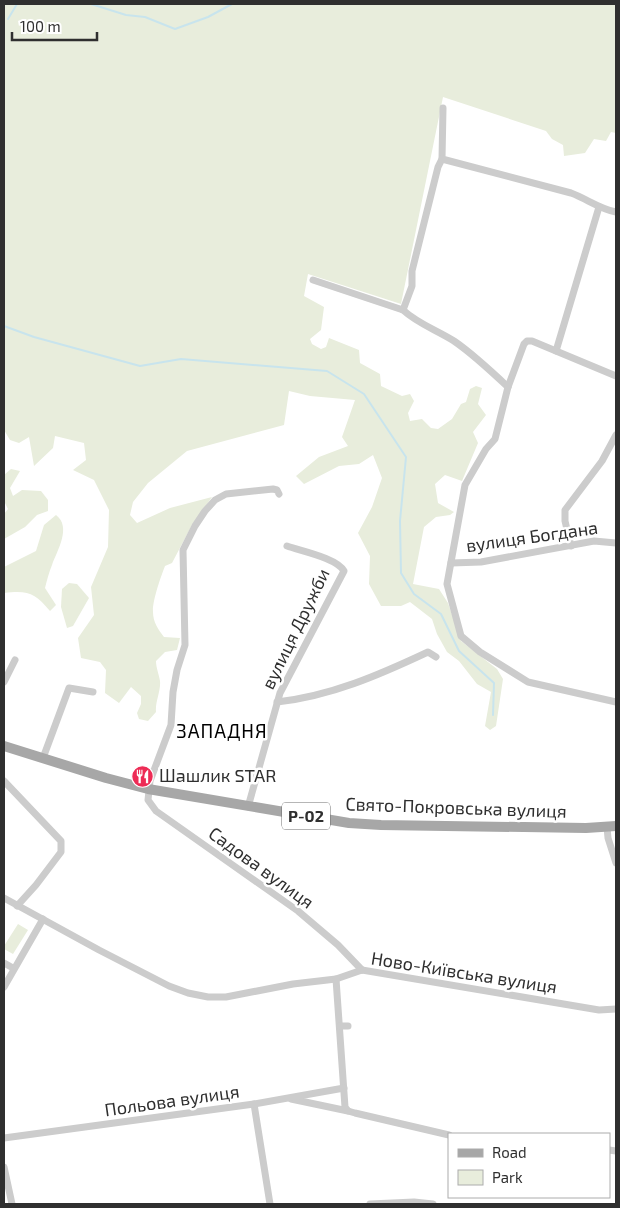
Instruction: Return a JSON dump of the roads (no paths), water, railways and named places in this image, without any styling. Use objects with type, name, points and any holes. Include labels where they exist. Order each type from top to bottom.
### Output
[{"type":"main road","name":"Свято-Покровська вулиця","points":[[4,746],[148,789],[349,823],[612,826]]},
{"type":"street","points":[[403,310],[412,286],[412,271],[438,167],[442,159],[443,108]]},
{"type":"street","points":[[442,159],[571,193],[585,198],[599,207],[616,212]]},
{"type":"street","points":[[599,207],[556,351],[616,376]]},
{"type":"street","points":[[313,280],[403,310],[412,319],[454,341],[490,369],[508,387]]},
{"type":"street","name":"вулиця Богдана","points":[[556,351],[537,343],[527,341],[524,344],[508,387],[494,439],[464,485],[447,584],[461,636],[480,652],[528,682],[616,702]]},
{"type":"street","points":[[571,546],[565,521],[565,510],[602,460],[616,434]]},
{"type":"street","points":[[148,789],[171,725],[173,692],[177,670],[185,645],[183,550],[205,511],[216,500],[226,494],[273,489],[277,490],[279,494]]},
{"type":"street","name":"вулиця Богдана","points":[[451,563],[481,562],[594,541],[616,543]]},
{"type":"street","name":"вулиця Дружби","points":[[248,807],[276,712],[277,702],[307,639],[344,571],[335,562],[288,546]]},
{"type":"street","name":"вулиця Дружби","points":[[277,702],[352,686],[428,652],[436,657]]},
{"type":"street","points":[[4,682],[16,660]]},
{"type":"street","points":[[43,758],[69,688],[93,692]]},
{"type":"street","points":[[4,781],[60,841],[61,852],[18,906]]},
{"type":"street","name":"Садова вулиця","points":[[148,789],[148,800],[156,811],[298,911],[338,945],[362,970]]},
{"type":"street","points":[[612,826],[608,838],[616,863]]},
{"type":"street","name":"Ново-Київська вулиця","points":[[4,898],[169,986],[188,993],[208,997],[226,998],[293,984],[336,979],[362,970],[599,1010],[616,1009]]},
{"type":"street","points":[[4,987],[13,968],[43,919]]},
{"type":"street","points":[[4,963],[13,968]]},
{"type":"street","points":[[336,979],[345,1107],[348,1111]]},
{"type":"street","points":[[340,1026],[348,1026]]},
{"type":"street","name":"Польова вулиця","points":[[4,1138],[254,1104],[344,1088]]},
{"type":"street","points":[[286,1098],[448,1135]]},
{"type":"street","points":[[254,1104],[270,1204]]},
{"type":"street","points":[[4,1167],[12,1204]]},
{"type":"street","points":[[370,1204],[414,1202],[433,1204]]},
{"type":"waterway","points":[[8,19],[17,4]]},
{"type":"waterway","points":[[91,4],[126,15],[145,17],[175,29],[208,17],[232,4]]},
{"type":"waterway","points":[[4,326],[34,337],[140,366],[181,359],[327,371],[364,394],[406,457],[400,521],[401,573],[414,594],[441,614],[459,651],[494,683],[493,715]]},
{"type":"place","name":"Шашлик STAR","points":[[143,776]]},
{"type":"district","name":"ЗАПАДНЯ","points":[[222,731]]}]
